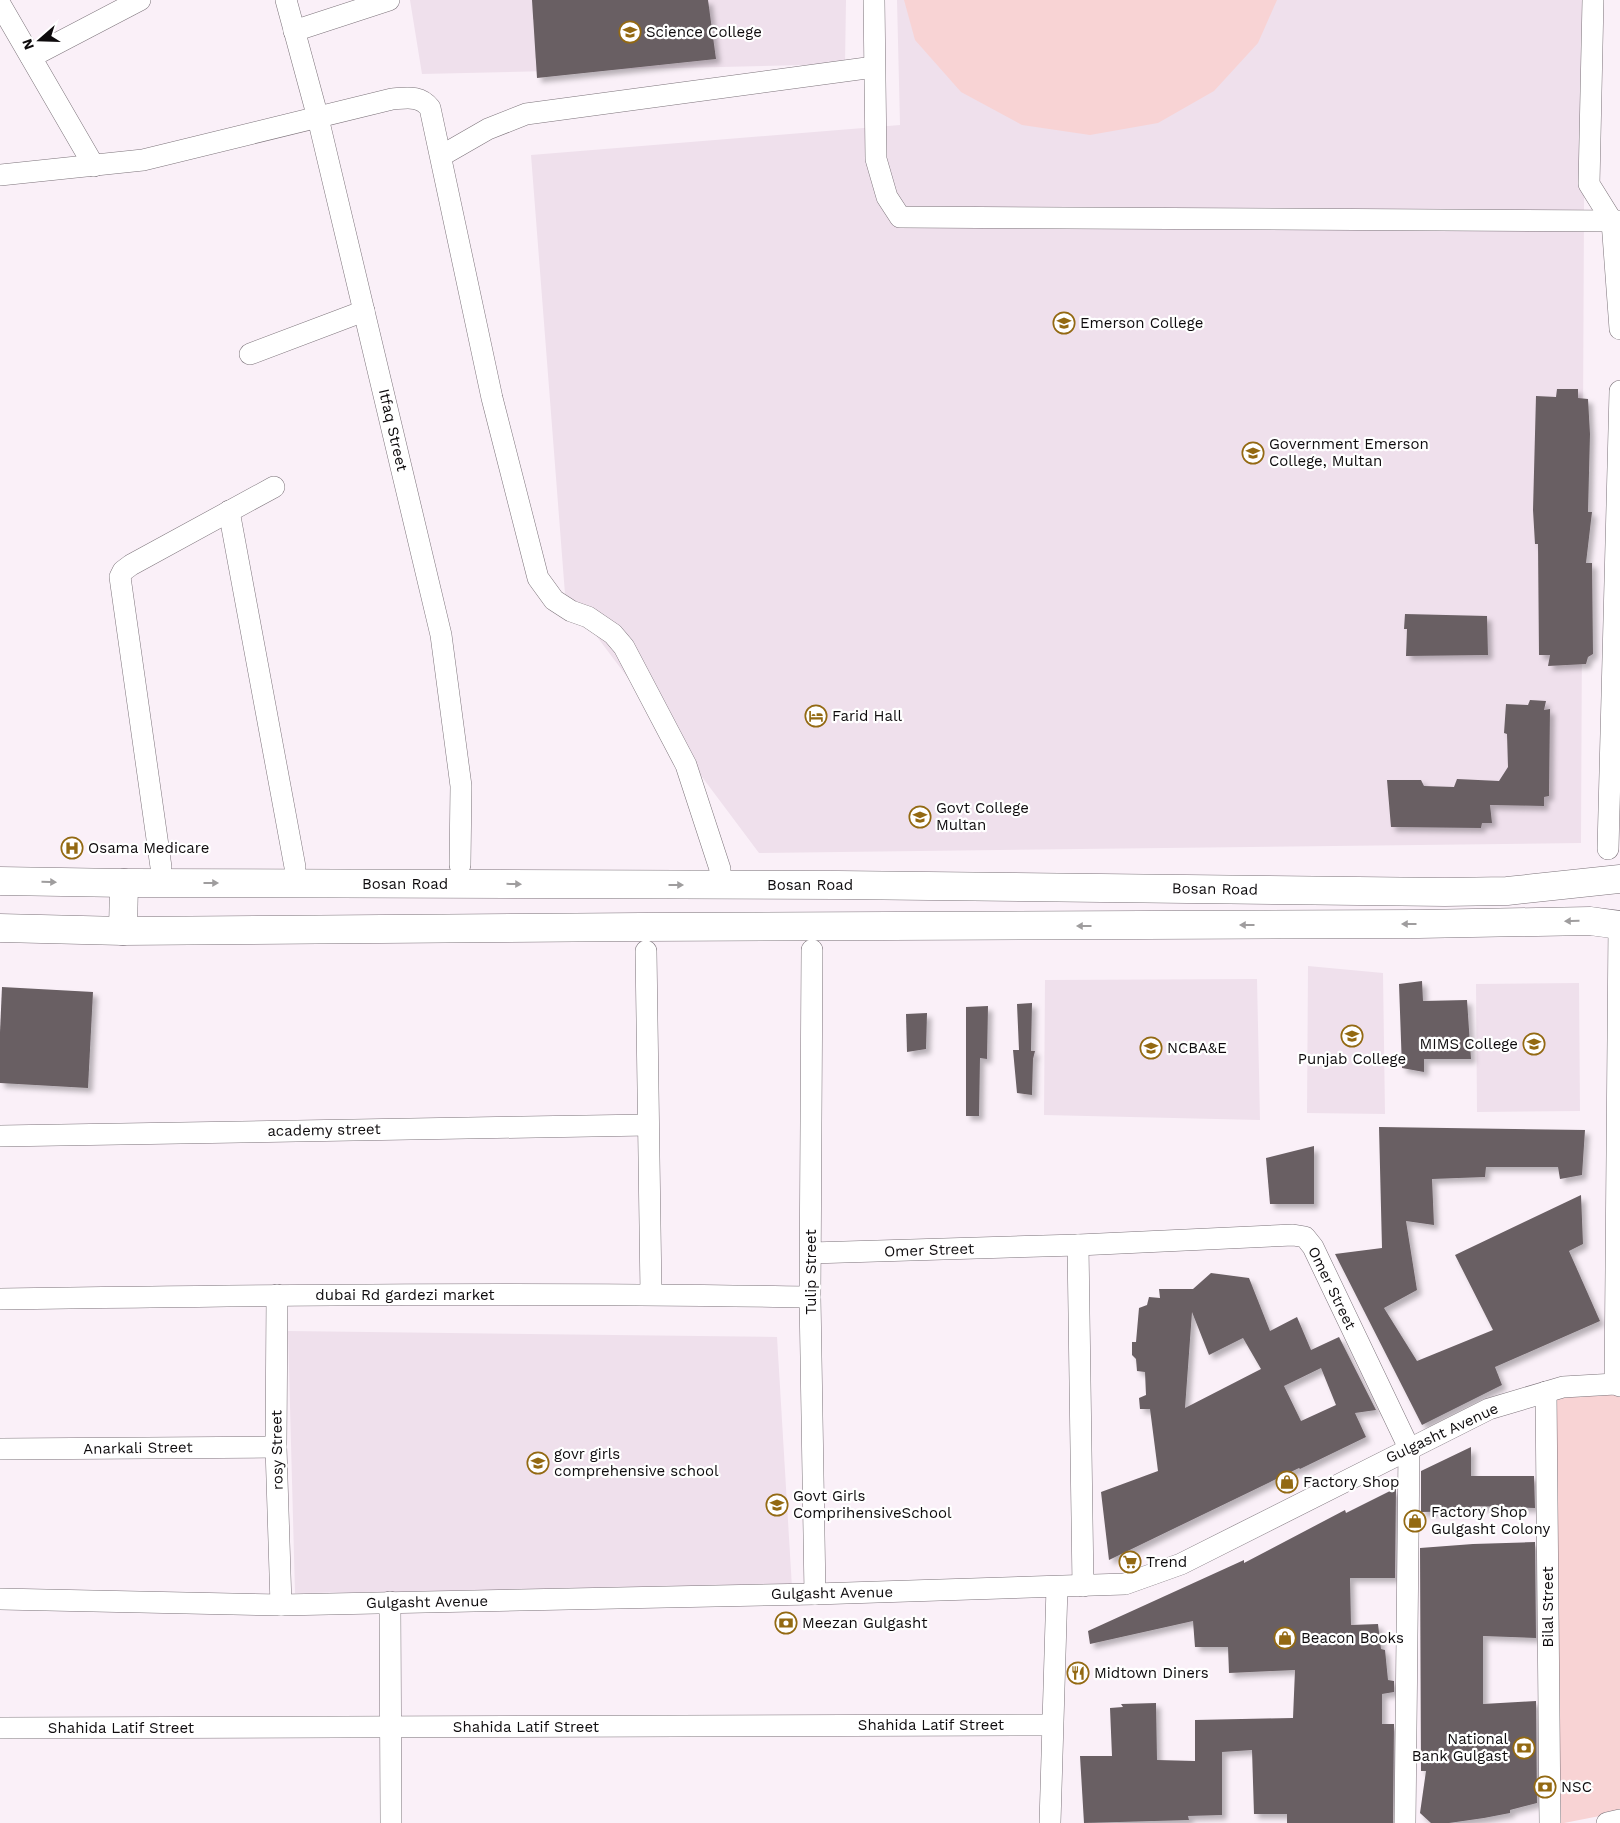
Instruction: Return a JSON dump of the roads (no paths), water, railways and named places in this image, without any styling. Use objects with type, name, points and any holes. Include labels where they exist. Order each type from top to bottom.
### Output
[{"type":"main road","name":"Bosan Road","points":[[0,880],[124,883],[839,885],[1454,892],[1507,891],[1620,879]]},
{"type":"main road","points":[[123,931],[124,883]]},
{"type":"main road","points":[[482,884],[483,928]]},
{"type":"main road","points":[[0,928],[123,931],[1409,924],[1590,921],[1619,925]]},
{"type":"street","points":[[31,58],[140,0]]},
{"type":"street","name":"Itfaq Street","points":[[286,0],[318,118],[441,635],[461,786],[460,865]]},
{"type":"street","points":[[294,32],[389,0]]},
{"type":"street","points":[[874,0],[876,159],[886,197],[900,217],[1616,221]]},
{"type":"street","points":[[1593,0],[1589,184],[1616,221],[1620,329]]},
{"type":"street","points":[[0,4],[94,166]]},
{"type":"street","points":[[441,156],[488,129],[526,114],[874,67]]},
{"type":"street","points":[[0,175],[143,160],[392,99],[417,98],[425,102],[430,108],[492,398],[538,578],[554,600],[570,611],[588,617],[613,634],[624,647],[686,765],[720,868]]},
{"type":"street","points":[[250,354],[364,311]]},
{"type":"street","points":[[1608,849],[1620,391]]},
{"type":"street","points":[[161,867],[120,577],[123,571],[131,565],[274,487]]},
{"type":"street","points":[[229,511],[295,867]]},
{"type":"street","points":[[1618,1385],[1619,925]]},
{"type":"street","name":"Tulip Street","points":[[812,950],[810,1297],[815,1594]]},
{"type":"street","points":[[646,951],[651,1294]]},
{"type":"street","name":"academy street","points":[[0,1136],[648,1125]]},
{"type":"street","name":"Omer Street","points":[[811,1253],[1078,1245],[1293,1235],[1305,1237],[1312,1247],[1409,1448],[1405,1823]]},
{"type":"street","points":[[1078,1245],[1083,1586]]},
{"type":"street","name":"dubai Rd gardezi market","points":[[0,1299],[277,1295],[651,1294],[810,1297]]},
{"type":"street","name":"rosy Street","points":[[277,1295],[276,1447],[281,1604]]},
{"type":"street","name":"Gulgasht Avenue","points":[[0,1599],[281,1604],[815,1594],[1125,1584],[1180,1564],[1489,1408],[1564,1387],[1618,1385]]},
{"type":"street","name":"Bilal Street","points":[[1546,1392],[1550,1823]]},
{"type":"street","name":"Anarkali Street","points":[[0,1449],[276,1447]]},
{"type":"street","points":[[1050,1823],[1057,1587]]},
{"type":"street","points":[[390,1602],[391,1823]]},
{"type":"street","name":"Shahida Latif Street","points":[[0,1728],[1052,1725]]},
{"type":"street","points":[[1607,1823],[1620,1820]]},
{"type":"place","name":"Science College","points":[[630,32]]},
{"type":"place","name":"Emerson College","points":[[1064,323]]},
{"type":"place","name":"Government Emerson College, Multan","points":[[1253,453]]},
{"type":"place","name":"Farid Hall","points":[[816,716]]},
{"type":"place","name":"Govt College Multan","points":[[920,817]]},
{"type":"place","name":"Osama Medicare","points":[[72,848]]},
{"type":"place","name":"Punjab College","points":[[1352,1036]]},
{"type":"place","name":"MIMS College","points":[[1534,1044]]},
{"type":"place","name":"NCBA&E","points":[[1151,1048]]},
{"type":"place","name":"govr girls comprehensive school","points":[[538,1463]]},
{"type":"place","name":"Factory Shop","points":[[1287,1482]]},
{"type":"place","name":"Govt Girls ComprihensiveSchool","points":[[777,1505]]},
{"type":"place","name":"Factory Shop Gulgasht Colony","points":[[1415,1521]]},
{"type":"place","name":"Trend","points":[[1130,1562]]},
{"type":"place","name":"Meezan Gulgasht","points":[[786,1623]]},
{"type":"place","name":"Beacon Books","points":[[1285,1638]]},
{"type":"place","name":"Midtown Diners","points":[[1078,1673]]},
{"type":"place","name":"National Bank Gulgast","points":[[1524,1748]]},
{"type":"place","name":"NSC","points":[[1545,1787]]}]
